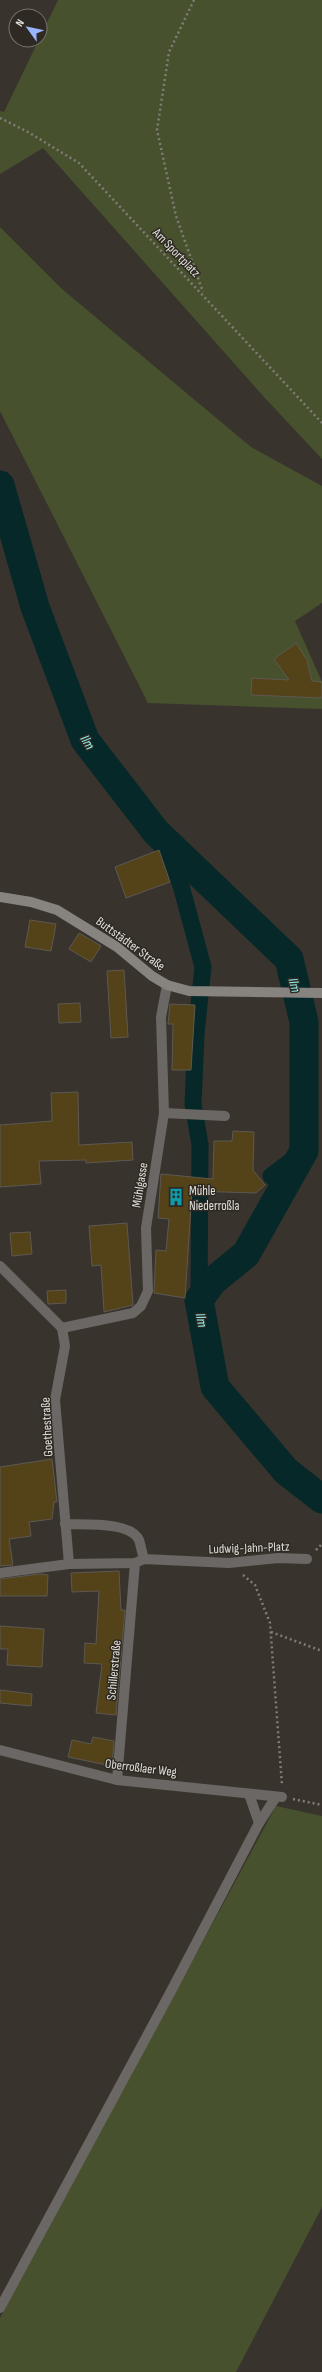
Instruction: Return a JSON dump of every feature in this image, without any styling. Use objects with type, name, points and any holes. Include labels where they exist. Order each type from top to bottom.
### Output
[{"type":"main road","name":"Buttstädter Straße","points":[[0,897],[31,902],[58,910],[117,947],[152,976],[167,985],[189,991],[322,993]]},
{"type":"street","name":"Mühlgasse","points":[[62,1328],[132,1313],[141,1306],[148,1291],[146,1228],[164,1113],[161,1017],[167,985]]},
{"type":"street","points":[[164,1113],[225,1116]]},
{"type":"street","points":[[0,1266],[62,1328]]},
{"type":"street","name":"Goethestraße","points":[[62,1328],[65,1346],[55,1400],[68,1564]]},
{"type":"street","points":[[65,1524],[117,1526],[129,1530],[138,1539],[139,1561]]},
{"type":"street","name":"Ludwig-Jahn-Platz","points":[[0,1573],[68,1564],[139,1561],[229,1562],[278,1558],[307,1559]]},
{"type":"street","name":"Schillerstraße","points":[[117,1780],[139,1561]]},
{"type":"street","name":"Oberroßlaer Weg","points":[[0,1750],[117,1780],[279,1797]]},
{"type":"street","points":[[248,1794],[259,1823]]},
{"type":"street","points":[[0,2308],[169,1995],[259,1823],[279,1797]]},
{"type":"path","points":[[194,0],[169,52],[157,130],[176,216],[204,295]]},
{"type":"path","name":"Am Sportplatz","points":[[0,118],[28,132],[79,163],[322,423]]},
{"type":"path","points":[[229,1562],[255,1586],[270,1623],[279,1797],[322,1805]]},
{"type":"path","points":[[271,1632],[322,1651]]},
{"type":"green space","points":[[58,0],[322,0],[322,459],[264,397],[43,148],[0,174],[0,111],[4,112],[35,48],[48,48],[48,21]]},
{"type":"green space","points":[[0,227],[62,289],[251,447],[322,486],[322,603],[295,621],[322,682],[322,709],[148,703],[0,411]]},
{"type":"green space","points":[[276,1806],[322,1816],[322,2207],[236,2372],[0,2372],[0,2318]]},
{"type":"building","points":[[296,643],[307,660],[312,681],[322,682],[322,698],[251,695],[252,678],[289,680],[274,659]]},
{"type":"building","points":[[159,850],[170,882],[126,898],[115,867]]},
{"type":"building","points":[[30,920],[56,924],[51,951],[25,947]]},
{"type":"building","points":[[79,933],[101,946],[91,962],[69,949]]},
{"type":"building","points":[[124,970],[128,1037],[111,1038],[107,971]]},
{"type":"building","points":[[80,1003],[81,1022],[59,1023],[58,1004]]},
{"type":"building","points":[[170,1004],[195,1005],[191,1070],[172,1070],[173,1024],[168,1024]]},
{"type":"building","points":[[78,1092],[79,1145],[132,1142],[133,1160],[86,1163],[86,1160],[39,1161],[41,1184],[0,1187],[0,1125],[52,1121],[51,1093]]},
{"type":"building","points":[[233,1131],[254,1132],[253,1170],[265,1185],[256,1193],[192,1191],[185,1298],[154,1293],[156,1250],[166,1251],[169,1219],[158,1218],[161,1174],[213,1179],[214,1141],[232,1141]]},
{"type":"building","points":[[127,1223],[133,1305],[104,1312],[101,1265],[92,1266],[89,1226]]},
{"type":"building","points":[[30,1232],[32,1254],[12,1256],[10,1233]]},
{"type":"building","points":[[66,1290],[66,1303],[48,1304],[47,1291]]},
{"type":"building","points":[[52,1459],[57,1502],[54,1502],[52,1519],[29,1522],[31,1536],[9,1539],[13,1565],[0,1566],[0,1467]]},
{"type":"building","points":[[119,1571],[121,1610],[125,1610],[116,1715],[96,1713],[102,1664],[84,1663],[85,1643],[96,1644],[99,1591],[72,1592],[71,1573]]},
{"type":"building","points":[[40,1574],[48,1575],[47,1596],[0,1596],[0,1579]]},
{"type":"building","points":[[0,1626],[44,1629],[42,1667],[7,1665],[8,1649],[0,1649]]},
{"type":"building","points":[[0,1690],[32,1694],[31,1706],[0,1703]]},
{"type":"building","points":[[93,1737],[114,1741],[112,1766],[68,1757],[72,1740],[91,1744]]},
{"type":"waterway","name":"Ilm","points":[[0,485],[35,607],[85,740],[156,832],[289,959],[304,1022],[304,1151],[246,1254],[213,1281],[199,1300],[215,1387],[286,1471],[322,1499]]},
{"type":"waterway","points":[[156,832],[180,882],[203,967],[196,1034],[193,1104],[200,1145],[199,1300]]},
{"type":"waterway","points":[[271,1176],[304,1151]]},
{"type":"place","name":"Mühle Niederroßla","points":[[176,1197]]}]
